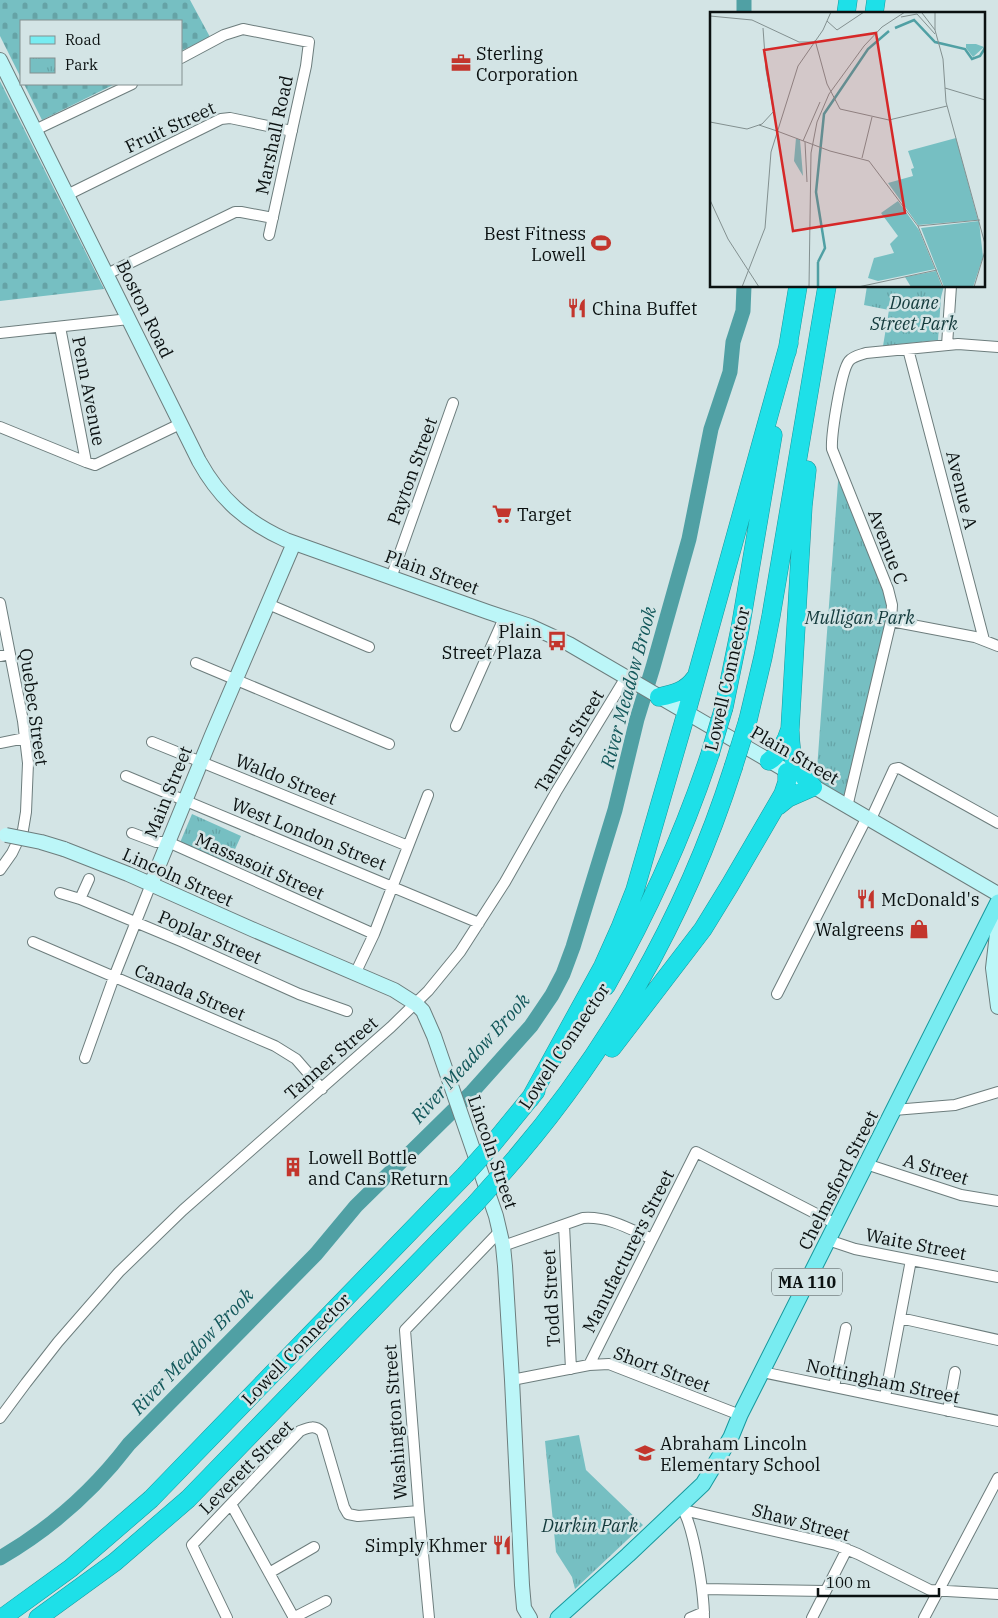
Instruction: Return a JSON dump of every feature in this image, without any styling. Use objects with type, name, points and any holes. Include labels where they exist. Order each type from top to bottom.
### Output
[{"type":"highway","name":"Lowell Connector","points":[[2,1618],[71,1568],[151,1499],[464,1175],[530,1099],[569,1045],[602,992],[641,920],[675,848],[697,792],[724,707],[742,620],[798,288]]},
{"type":"highway","name":"Lowell Connector","points":[[38,1618],[115,1562],[188,1499],[475,1204],[530,1142],[558,1106],[609,1034],[640,982],[669,927],[696,869],[718,814],[748,720],[762,665],[771,616],[827,288]]},
{"type":"highway","points":[[530,1099],[603,966],[620,928],[640,874],[789,343]]},
{"type":"highway","points":[[774,810],[788,798],[813,787],[796,767],[791,749],[790,729],[803,506],[817,347]]},
{"type":"highway","points":[[659,697],[674,694],[685,689],[694,678]]},
{"type":"highway","points":[[769,761],[778,754],[790,729]]},
{"type":"highway","points":[[530,1142],[568,1104],[692,944],[718,906],[774,810],[786,786],[787,772]]},
{"type":"main road","name":"Chelmsford Street","points":[[558,1618],[680,1506],[708,1476],[730,1438],[998,904]]},
{"type":"street","name":"Marshall Road","points":[[182,57],[224,35],[243,29],[309,42],[306,66],[269,235]]},
{"type":"street","name":"Boston Road","points":[[0,60],[180,424],[212,482],[226,500],[246,518],[270,533],[294,543]]},
{"type":"street","points":[[35,130],[130,85]]},
{"type":"street","name":"Fruit Street","points":[[67,195],[221,119],[230,118],[292,131]]},
{"type":"street","points":[[107,274],[235,212],[273,218]]},
{"type":"street","points":[[947,345],[951,288]]},
{"type":"street","points":[[0,333],[129,319]]},
{"type":"street","name":"Penn Avenue","points":[[60,327],[86,462]]},
{"type":"street","points":[[908,348],[947,345],[998,347]]},
{"type":"street","name":"Avenue C","points":[[847,807],[891,621],[892,605],[888,589],[834,457],[832,442],[843,373],[850,360],[866,353],[908,348]]},
{"type":"street","name":"Avenue A","points":[[908,348],[984,640]]},
{"type":"street","name":"Payton Street","points":[[391,578],[454,403]]},
{"type":"street","points":[[0,427],[86,462],[98,464],[180,424]]},
{"type":"street","name":"Plain Street","points":[[294,543],[548,634],[631,680],[847,807],[998,904]]},
{"type":"street","name":"Main Street","points":[[85,1058],[114,976],[200,762],[294,543]]},
{"type":"street","name":"Quebec Street","points":[[0,603],[5,655],[26,738],[28,763],[24,822],[17,844],[0,870]]},
{"type":"street","points":[[268,604],[369,646]]},
{"type":"street","points":[[456,726],[504,618]]},
{"type":"street","points":[[891,621],[984,640],[998,646]]},
{"type":"street","points":[[196,664],[389,744]]},
{"type":"street","name":"Tanner Street","points":[[0,1418],[52,1350],[119,1272],[183,1210],[416,1004],[450,966],[480,923],[556,792],[631,680]]},
{"type":"street","points":[[0,744],[26,738]]},
{"type":"street","name":"Waldo Street","points":[[152,742],[408,846]]},
{"type":"street","points":[[777,994],[894,769],[899,768],[998,823]]},
{"type":"street","name":"West London Street","points":[[126,776],[480,923]]},
{"type":"street","points":[[355,974],[374,934],[428,795]]},
{"type":"street","name":"Massasoit Street","points":[[132,833],[156,842],[168,842],[374,934]]},
{"type":"street","name":"Lincoln Street","points":[[3,835],[41,842],[64,849],[128,874],[394,990],[416,1004],[423,1011],[434,1036],[463,1120],[500,1231],[503,1246],[512,1380],[522,1592],[524,1608],[530,1618]]},
{"type":"street","points":[[80,899],[88,879]]},
{"type":"street","name":"Poplar Street","points":[[60,893],[80,899],[183,942],[299,994],[347,1011]]},
{"type":"street","points":[[998,925],[993,968],[998,1007]]},
{"type":"street","name":"Canada Street","points":[[33,942],[275,1046],[296,1059],[322,1089]]},
{"type":"street","points":[[894,1110],[955,1105],[998,1092]]},
{"type":"street","name":"Manufacturers Street","points":[[589,1365],[696,1152],[836,1224]]},
{"type":"street","name":"A Street","points":[[866,1164],[961,1195],[998,1201]]},
{"type":"street","points":[[503,1246],[584,1218],[596,1218],[615,1222],[652,1239]]},
{"type":"street","name":"Todd Street","points":[[564,1225],[571,1369]]},
{"type":"street","name":"Washington Street","points":[[429,1618],[405,1330],[500,1231]]},
{"type":"street","name":"Waite Street","points":[[828,1240],[855,1249],[998,1277]]},
{"type":"street","points":[[884,1398],[911,1260]]},
{"type":"street","points":[[900,1318],[998,1340]]},
{"type":"street","points":[[834,1387],[846,1328]]},
{"type":"street","name":"Short Street","points":[[512,1380],[589,1365],[609,1364],[740,1415]]},
{"type":"street","name":"Nottingham Street","points":[[762,1372],[998,1421]]},
{"type":"street","points":[[948,1411],[955,1372]]},
{"type":"street","name":"Leverett Street","points":[[227,1618],[192,1545],[297,1434],[313,1426],[322,1432],[348,1514],[358,1516],[419,1511]]},
{"type":"street","points":[[924,1618],[998,1478]]},
{"type":"street","points":[[231,1504],[294,1618],[326,1601]]},
{"type":"street","points":[[680,1506],[688,1518],[702,1589],[704,1615],[690,1618]]},
{"type":"street","name":"Shaw Street","points":[[680,1506],[696,1513],[824,1541],[847,1549],[923,1588],[938,1592],[998,1594]]},
{"type":"street","points":[[269,1572],[314,1547]]},
{"type":"street","points":[[812,1618],[847,1549]]},
{"type":"street","points":[[702,1589],[825,1591]]},
{"type":"green space","points":[[0,0],[190,0],[210,37],[182,51],[182,20],[20,20],[20,76],[0,36]]},
{"type":"green space","points":[[0,81],[104,289],[0,301]]},
{"type":"green space","points":[[24,85],[113,85],[42,120]]},
{"type":"green space","name":"Doane Street Park","points":[[867,288],[943,288],[941,297],[938,340],[883,346],[889,310],[864,305]]},
{"type":"green space","name":"Mulligan Park","points":[[839,468],[892,605],[847,807],[816,783]]},
{"type":"green space","points":[[192,814],[241,836],[227,867],[179,845]]},
{"type":"green space","name":"Durkin Park","points":[[579,1435],[586,1470],[643,1525],[575,1589],[572,1577],[556,1552],[545,1441]]},
{"type":"waterway","name":"River Meadow Brook","points":[[744,0],[744,12]]},
{"type":"waterway","name":"River Meadow Brook","points":[[0,1558],[54,1521],[86,1493],[129,1444],[316,1254],[356,1206],[472,1092],[531,1026],[552,995],[563,974],[573,947],[615,810],[637,719],[689,539],[711,429],[730,372],[733,342],[743,311],[744,288]]},
{"type":"place","name":"Sterling Corporation","points":[[461,63]]},
{"type":"place","name":"Best Fitness Lowell","points":[[601,243]]},
{"type":"place","name":"China Buffet","points":[[577,308]]},
{"type":"place","name":"Target","points":[[502,514]]},
{"type":"place","name":"Plain Street Plaza","points":[[557,641]]},
{"type":"place","name":"McDonald's","points":[[866,899]]},
{"type":"place","name":"Walgreens","points":[[919,929]]},
{"type":"place","name":"Lowell Bottle and Cans Return","points":[[293,1167]]},
{"type":"place","name":"Abraham Lincoln Elementary School","points":[[645,1453]]},
{"type":"place","name":"Simply Khmer","points":[[502,1545]]}]
